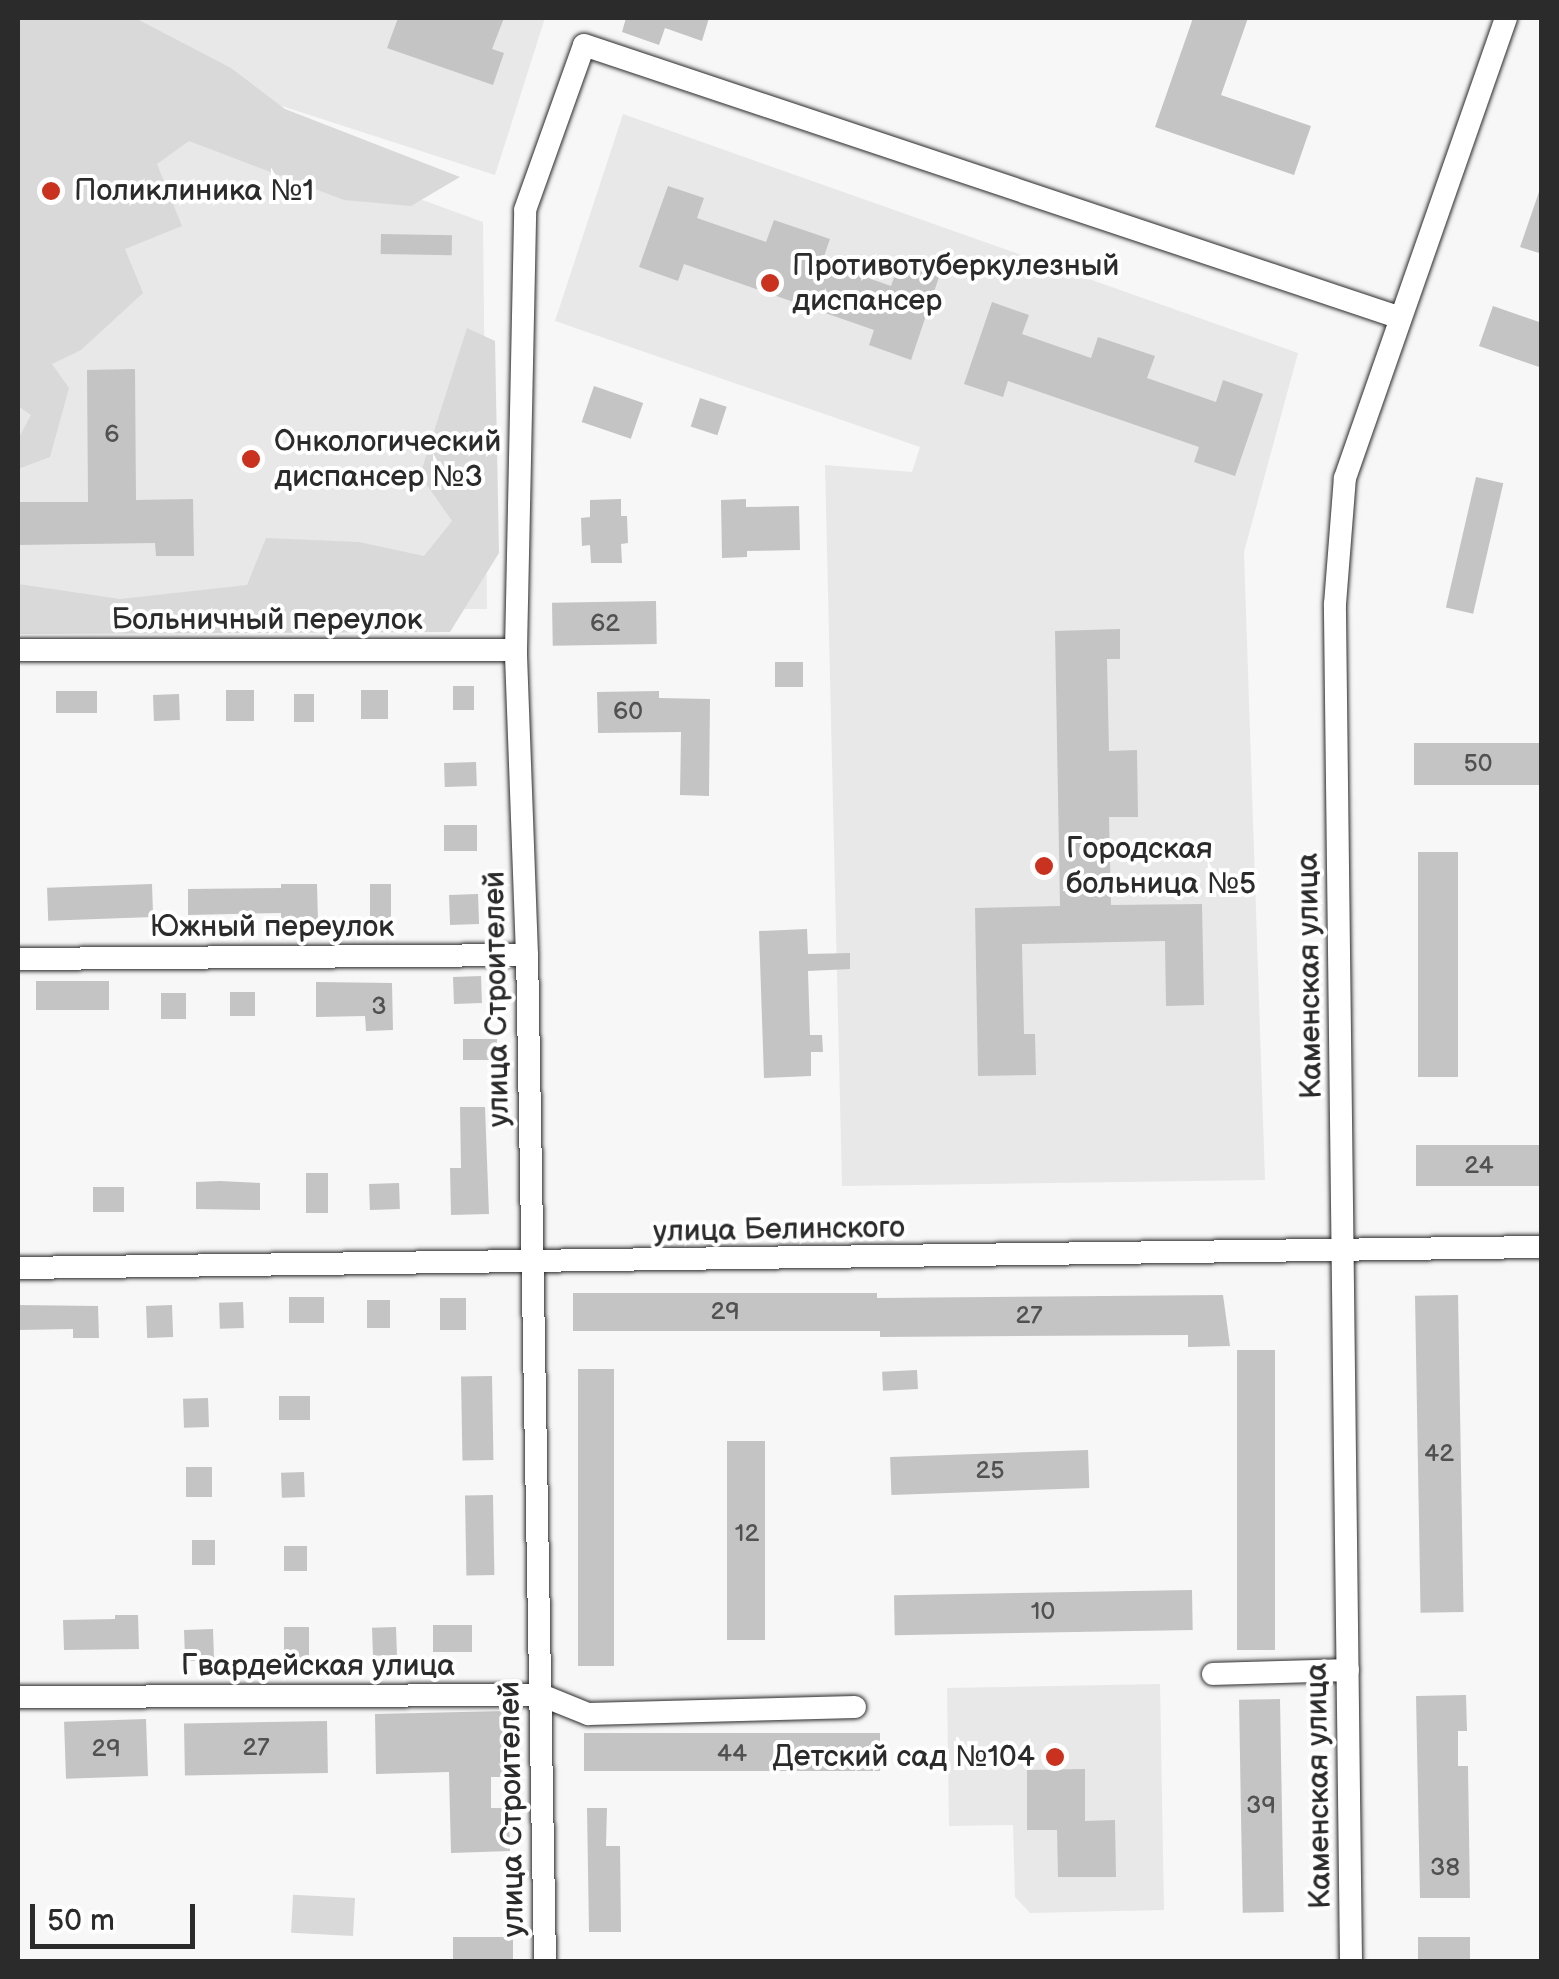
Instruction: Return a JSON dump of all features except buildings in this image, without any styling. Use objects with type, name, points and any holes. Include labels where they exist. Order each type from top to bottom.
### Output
[{"type":"street","name":"Каменская улица","points":[[1351,1962],[1335,604],[1345,478],[1398,317],[1506,18]]},
{"type":"street","name":"улица Строителей","points":[[545,1962],[527,955],[516,650],[525,210],[584,45],[1398,317]]},
{"type":"street","name":"Больничный переулок","points":[[18,650],[516,650]]},
{"type":"street","name":"Южный переулок","points":[[18,959],[527,955]]},
{"type":"street","name":"улица Белинского","points":[[18,1268],[1542,1248]]},
{"type":"street","points":[[1213,1674],[1348,1670]]},
{"type":"street","name":"Гвардейская улица","points":[[18,1697],[540,1695],[588,1714],[855,1707]]},
{"type":"shaded area","points":[[18,18],[135,18],[231,68],[285,109],[460,177],[411,206],[344,200],[189,141],[157,164],[182,226],[125,249],[143,293],[81,350],[52,364],[69,388],[50,457],[18,469],[18,439],[31,415],[18,406]]},
{"type":"shaded area","points":[[28,18],[545,18],[495,175]]},
{"type":"shaded area","name":"Онкологический диспансер №3","points":[[18,53],[483,222],[487,609],[18,610]]},
{"type":"shaded area","name":"Городская больница №5","points":[[623,114],[1298,353],[1244,552],[1265,1180],[842,1186],[825,465],[912,472],[920,447],[555,321]]},
{"type":"shaded area","points":[[467,328],[495,341],[499,553],[450,632],[18,634],[18,584],[120,599],[247,585],[266,538],[359,542],[424,556],[452,521],[420,475]]},
{"type":"shaded area","name":"Детский сад №104","points":[[1160,1684],[1164,1910],[1030,1913],[1015,1897],[1013,1825],[949,1826],[947,1688]]},
{"type":"shaded area","points":[[293,1895],[355,1898],[353,1936],[291,1933]]},
{"type":"place","name":"Поликлиника №1","points":[[51,191]]},
{"type":"place","name":"Противотуберкулезный диспансер","points":[[770,283]]},
{"type":"place","name":"Онкологический диспансер №3","points":[[251,459]]},
{"type":"place","name":"Городская больница №5","points":[[1044,866]]},
{"type":"place","name":"Детский сад №104","points":[[1055,1757]]}]
